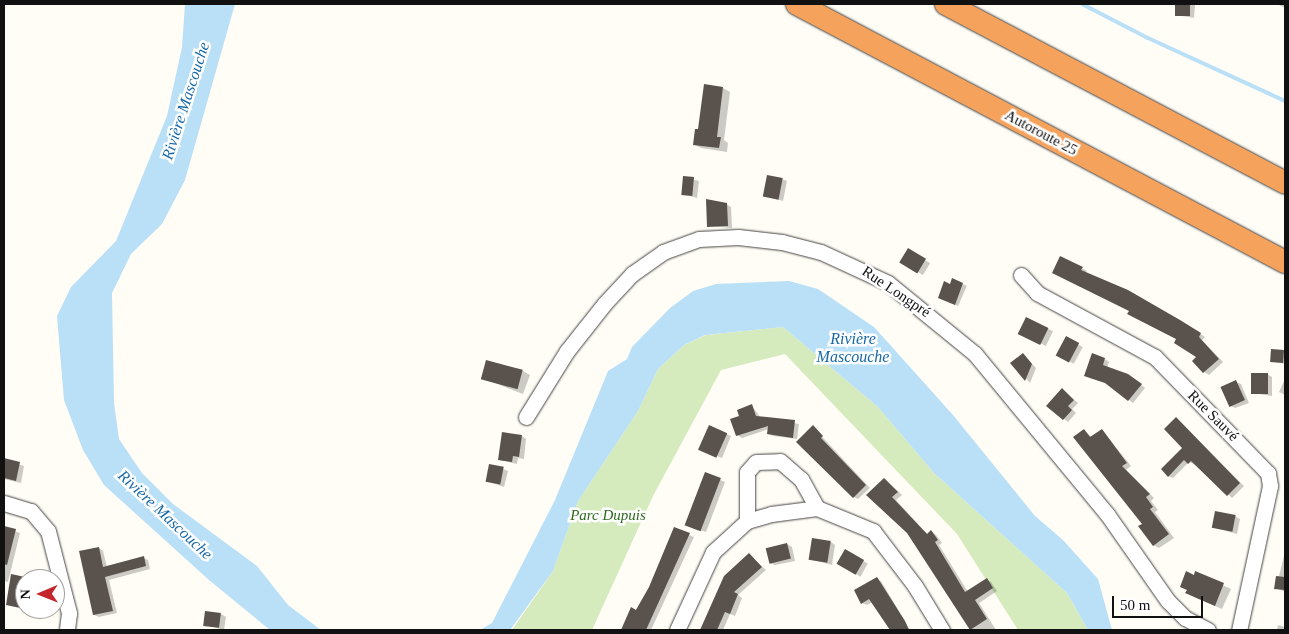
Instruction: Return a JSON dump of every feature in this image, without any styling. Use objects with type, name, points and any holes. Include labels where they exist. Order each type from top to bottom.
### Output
[{"type":"highway","name":"Autoroute 25","points":[[797,4],[1285,262]]},
{"type":"highway","points":[[946,4],[1285,183]]},
{"type":"street","name":"Rue Longpré","points":[[526,417],[567,351],[604,303],[632,274],[663,252],[690,241],[731,237],[766,239],[821,252],[888,283],[975,354],[1107,514],[1168,602],[1186,618],[1208,630]]},
{"type":"street","name":"Rue Sauvé","points":[[1021,275],[1037,293],[1154,357],[1268,472],[1270,486],[1240,630]]},
{"type":"street","points":[[747,521],[747,472],[756,462],[780,461],[801,479],[817,508]]},
{"type":"street","points":[[4,503],[31,512],[46,526],[68,608],[67,630]]},
{"type":"street","points":[[676,630],[713,552],[747,521],[771,514],[817,508],[873,531],[915,586],[942,630]]},
{"type":"green space","name":"Parc Dupuis","points":[[783,327],[878,407],[934,473],[1067,593],[1088,630],[1018,630],[957,534],[785,354],[721,370],[653,496],[592,630],[512,630],[553,571],[578,501],[638,411],[658,369],[684,345],[706,335]]},
{"type":"water","name":"Rivière Mascouche","points":[[185,4],[235,4],[185,180],[162,224],[131,254],[112,293],[114,403],[119,439],[142,473],[173,504],[257,566],[288,605],[321,630],[270,630],[209,580],[104,485],[83,450],[64,400],[57,316],[71,287],[116,241],[167,116],[182,47]]},
{"type":"water","name":"Rivière Mascouche","points":[[789,281],[818,289],[874,327],[953,415],[1035,516],[1063,540],[1098,579],[1112,630],[1088,630],[1067,593],[934,473],[878,407],[783,327],[705,335],[684,345],[658,369],[638,411],[578,501],[553,571],[510,630],[480,630],[492,623],[555,500],[608,371],[627,359],[632,347],[670,308],[693,291],[716,284]]},
{"type":"building","points":[[1175,4],[1190,4],[1190,16],[1175,16]]},
{"type":"building","points":[[704,84],[723,87],[717,137],[721,137],[719,148],[693,145],[695,129],[698,129]]},
{"type":"building","points":[[767,175],[783,178],[779,200],[763,197]]},
{"type":"building","points":[[683,176],[694,177],[692,196],[681,195]]},
{"type":"building","points":[[706,199],[727,203],[728,226],[707,227]]},
{"type":"building","points":[[908,248],[926,259],[917,273],[899,263]]},
{"type":"building","points":[[1060,256],[1083,267],[1081,270],[1128,290],[1201,333],[1199,337],[1219,359],[1203,373],[1192,361],[1196,357],[1174,343],[1176,339],[1127,314],[1129,311],[1052,273]]},
{"type":"building","points":[[952,278],[963,283],[955,305],[938,298],[944,281],[950,284]]},
{"type":"building","points":[[1026,317],[1048,328],[1040,345],[1018,334]]},
{"type":"building","points":[[1066,336],[1079,343],[1069,362],[1056,355]]},
{"type":"building","points":[[1271,349],[1284,350],[1283,363],[1270,362]]},
{"type":"building","points":[[1023,353],[1032,364],[1025,381],[1010,363]]},
{"type":"building","points":[[1092,353],[1105,358],[1103,365],[1128,374],[1142,384],[1128,401],[1105,383],[1084,376]]},
{"type":"building","points":[[486,360],[523,370],[518,389],[481,379]]},
{"type":"building","points":[[1251,373],[1268,373],[1268,394],[1251,394]]},
{"type":"building","points":[[1236,380],[1245,400],[1229,407],[1220,387]]},
{"type":"building","points":[[1062,388],[1074,400],[1068,406],[1072,410],[1063,420],[1046,406]]},
{"type":"building","points":[[752,404],[756,416],[795,420],[793,438],[767,434],[768,426],[736,436],[730,419],[739,416],[737,410]]},
{"type":"building","points":[[1176,417],[1240,483],[1227,496],[1191,461],[1188,464],[1184,460],[1168,477],[1161,469],[1182,448],[1164,429]]},
{"type":"building","points":[[709,425],[727,433],[716,458],[698,450]]},
{"type":"building","points":[[813,425],[823,436],[821,438],[866,485],[853,498],[796,442]]},
{"type":"building","points":[[1084,429],[1090,437],[1102,429],[1127,463],[1122,466],[1150,494],[1146,497],[1153,507],[1150,509],[1169,534],[1153,546],[1138,526],[1142,524],[1073,437]]},
{"type":"building","points":[[502,432],[522,435],[519,457],[513,456],[512,462],[498,460]]},
{"type":"building","points":[[4,458],[20,462],[16,481],[4,478]]},
{"type":"building","points":[[489,464],[504,467],[500,485],[486,482]]},
{"type":"building","points":[[705,472],[721,478],[700,531],[685,525]]},
{"type":"building","points":[[884,478],[898,492],[892,497],[927,534],[931,530],[938,540],[935,542],[965,592],[987,578],[993,588],[975,600],[987,619],[970,630],[907,533],[866,495]]},
{"type":"building","points":[[1215,511],[1236,515],[1232,532],[1212,528]]},
{"type":"building","points":[[4,526],[16,529],[7,565],[4,564]]},
{"type":"building","points":[[674,527],[690,533],[646,630],[621,630],[631,607],[636,610],[649,587]]},
{"type":"building","points":[[812,538],[831,541],[827,563],[809,560]]},
{"type":"building","points":[[787,543],[791,559],[770,564],[766,548]]},
{"type":"building","points":[[99,547],[103,567],[144,556],[146,566],[105,577],[113,611],[93,615],[79,551]]},
{"type":"building","points":[[845,549],[864,560],[856,575],[836,564]]},
{"type":"building","points":[[749,553],[762,567],[734,592],[738,594],[730,614],[725,612],[717,630],[700,630],[724,576]]},
{"type":"building","points":[[1186,571],[1194,575],[1195,571],[1224,583],[1215,606],[1185,593],[1187,590],[1180,587]]},
{"type":"building","points":[[11,574],[15,575],[15,607],[6,605]]},
{"type":"building","points":[[1276,576],[1285,577],[1285,590],[1274,589]]},
{"type":"building","points":[[877,577],[909,630],[890,630],[869,599],[861,604],[854,590]]},
{"type":"building","points":[[205,611],[221,613],[219,628],[203,626]]},
{"type":"waterway","points":[[1082,4],[1148,38],[1285,101]]}]
